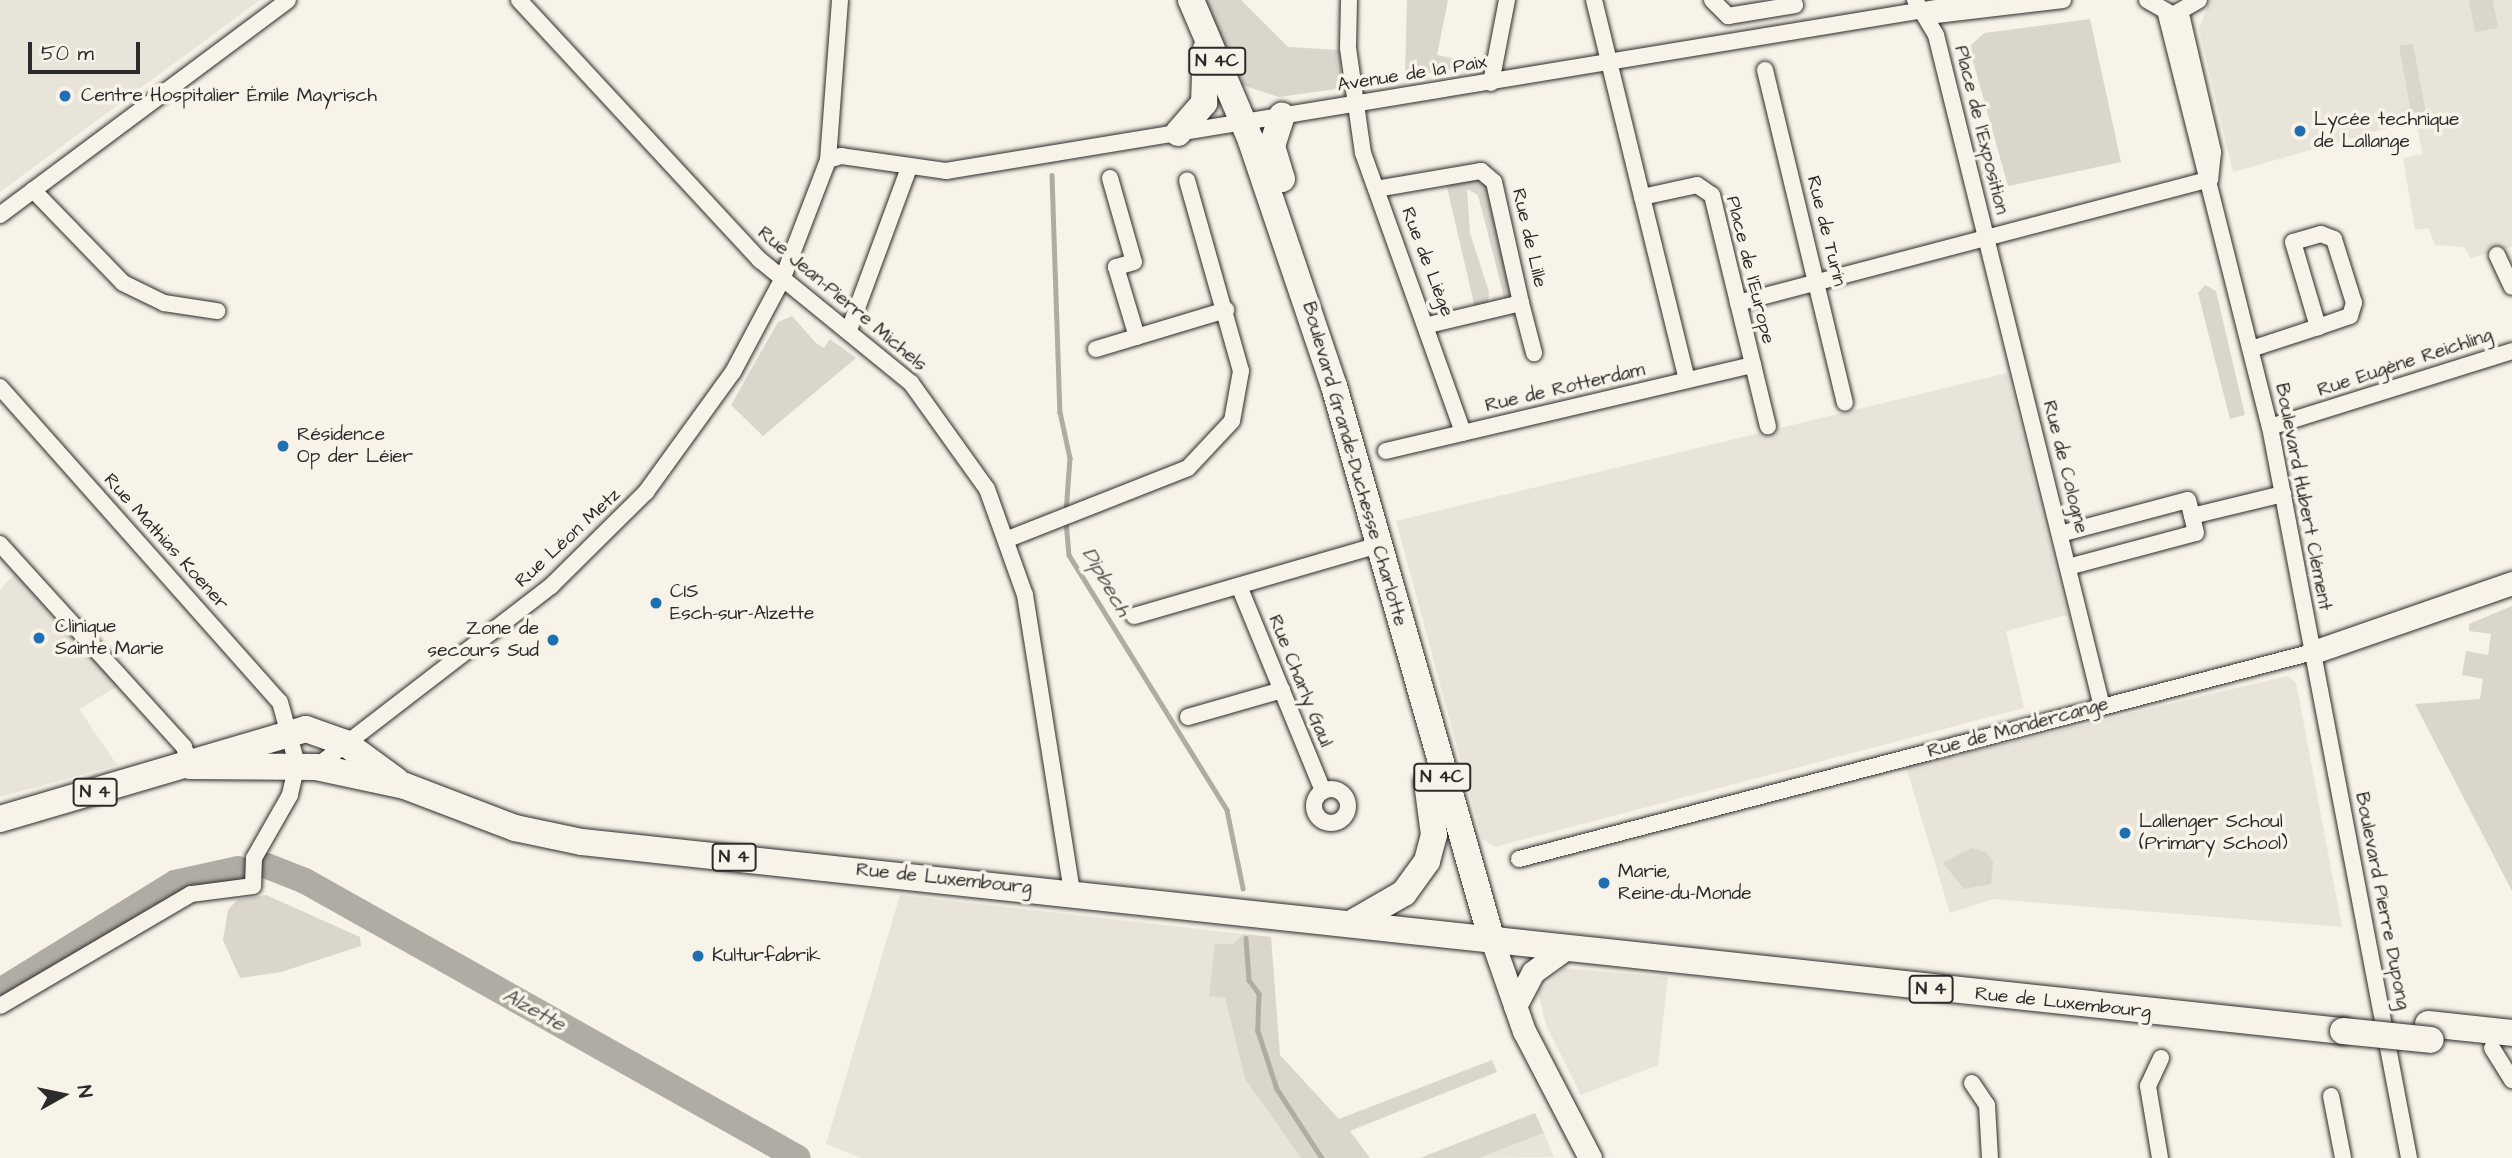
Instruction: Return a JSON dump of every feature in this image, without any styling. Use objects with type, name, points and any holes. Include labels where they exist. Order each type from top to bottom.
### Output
[{"type":"main road","name":"Boulevard Grande-Duchesse Charlotte","points":[[1191,0],[1243,122],[1335,386],[1490,937]]},
{"type":"main road","points":[[1178,133],[1206,94],[1205,33]]},
{"type":"main road","name":"N 4C","points":[[1282,116],[1272,146],[1274,160],[1329,315],[1335,386]]},
{"type":"main road","name":"Rue de Mondercange","points":[[2313,652],[2512,583]]},
{"type":"main road","points":[[1352,923],[1404,893],[1427,861],[1434,835],[1405,698],[1398,616]]},
{"type":"main road","name":"N 4","points":[[0,819],[190,766],[219,750],[292,731],[317,730],[345,743],[405,786]]},
{"type":"main road","name":"N 4","points":[[190,766],[306,765],[405,786]]},
{"type":"main road","name":"Rue de Luxembourg","points":[[405,786],[514,828],[582,842],[1490,937],[1562,951],[2341,1023],[2507,1042]]},
{"type":"main road","name":"Rue de Luxembourg","points":[[1490,937],[1521,931],[2341,1023]]},
{"type":"main road","points":[[1490,937],[1515,1006],[1575,1133],[1590,1158]]},
{"type":"main road","points":[[1515,1006],[1532,972],[1562,951]]},
{"type":"street","points":[[0,215],[288,0]]},
{"type":"street","name":"Rue Jean-Pierre Michels","points":[[519,0],[782,280],[849,330],[911,383],[953,435],[1008,539],[1025,594],[1072,892]]},
{"type":"street","name":"Rue Léon Metz","points":[[306,765],[345,743],[505,623],[612,530],[716,399],[782,280],[828,160],[840,0]]},
{"type":"street","name":"Rue de Liège","points":[[1349,0],[1354,104],[1376,189],[1429,325],[1464,433]]},
{"type":"street","points":[[1491,83],[1507,0]]},
{"type":"street","points":[[1594,0],[1687,380]]},
{"type":"street","points":[[1712,0],[1727,16],[1795,5]]},
{"type":"street","name":"Place de l'Exposition","points":[[1915,0],[1936,35],[1986,238],[2210,179]]},
{"type":"street","name":"Avenue de la Paix","points":[[828,160],[841,156],[946,172],[1354,104],[1923,15],[1985,0]]},
{"type":"street","name":"Avenue de la Paix","points":[[1923,15],[1958,16],[2063,0]]},
{"type":"street","points":[[2147,0],[2173,14],[2199,0]]},
{"type":"street","name":"Boulevard Hubert Clément","points":[[2173,14],[2213,152],[2210,179],[2270,427],[2313,652]]},
{"type":"street","name":"Rue de Turin","points":[[1765,70],[1845,402]]},
{"type":"street","points":[[849,330],[909,168]]},
{"type":"street","name":"Rue de Lille","points":[[1376,189],[1489,174],[1534,353]]},
{"type":"street","points":[[1110,178],[1134,262],[1116,267],[1137,337]]},
{"type":"street","points":[[1008,539],[1188,468],[1221,440],[1240,396],[1241,371],[1226,310],[1187,180]]},
{"type":"street","name":"Place de l'Europe","points":[[1642,197],[1698,185],[1712,195],[1768,426]]},
{"type":"street","points":[[33,190],[123,283],[164,303],[217,311]]},
{"type":"street","points":[[2251,349],[2318,327],[2350,316],[2354,303],[2334,239],[2321,234],[2293,242],[2318,327]]},
{"type":"street","points":[[1738,303],[1986,238]]},
{"type":"street","name":"Rue de Cologne","points":[[1986,238],[2102,707]]},
{"type":"street","points":[[2497,255],[2512,287]]},
{"type":"street","name":"Rue de Lille","points":[[1429,325],[1521,303]]},
{"type":"street","points":[[1096,349],[1226,310]]},
{"type":"street","name":"Rue Eugène Reichling","points":[[2270,427],[2512,351]]},
{"type":"street","name":"Rue de Rotterdam","points":[[1386,451],[1753,365]]},
{"type":"street","name":"Rue Mathias Koener","points":[[0,387],[280,702],[306,765]]},
{"type":"street","points":[[2192,516],[2283,494]]},
{"type":"street","points":[[2060,534],[2188,500],[2192,516],[2196,533],[2068,567]]},
{"type":"street","points":[[0,544],[184,747],[190,766]]},
{"type":"street","points":[[1134,616],[1379,545]]},
{"type":"street","name":"Rue Charly Gaul","points":[[1239,586],[1324,791]]},
{"type":"street","name":"Rue de Mondercange","points":[[1519,859],[2313,652]]},
{"type":"street","name":"Boulevard Pierre Dupong","points":[[2313,652],[2409,1158]]},
{"type":"street","points":[[1188,717],[1282,690]]},
{"type":"street","points":[[0,1006],[191,894],[253,886],[254,858],[306,765]]},
{"type":"street","points":[[2507,1042],[2512,1080]]},
{"type":"street","points":[[2160,1158],[2148,1086],[2161,1059]]},
{"type":"street","points":[[1972,1083],[1987,1105],[1990,1158]]},
{"type":"street","points":[[2331,1096],[2343,1158]]},
{"type":"shaded area","name":"Centre Hospitalier Émile Mayrisch","points":[[0,0],[260,0],[0,192]]},
{"type":"shaded area","points":[[1205,0],[1241,0],[1288,47],[1340,50],[1342,82],[1336,89],[1279,97],[1242,85]]},
{"type":"shaded area","points":[[1407,0],[1448,0],[1437,55],[1482,64],[1405,77]]},
{"type":"shaded area","name":"Lycée technique de Lallange","points":[[2210,0],[2512,0],[2512,247],[2470,258],[2464,247],[2435,245],[2428,228],[2415,230],[2403,158],[2422,154],[2417,125],[2409,122],[2233,172],[2199,29]]},
{"type":"shaded area","points":[[2469,0],[2493,0],[2498,28],[2475,32]]},
{"type":"shaded area","points":[[2090,19],[2121,162],[2008,186],[1969,47],[1984,33]]},
{"type":"shaded area","points":[[2413,44],[2426,113],[2421,114],[2402,109],[2410,107],[2399,46]]},
{"type":"shaded area","points":[[1481,179],[1489,185],[1512,294],[1505,301],[1478,195],[1467,189],[1470,233],[1489,292],[1488,305],[1475,308],[1446,183]]},
{"type":"shaded area","points":[[2205,285],[2216,291],[2245,415],[2230,419],[2198,293]]},
{"type":"shaded area","points":[[792,316],[816,343],[824,348],[830,339],[856,358],[763,436],[731,405],[778,322]]},
{"type":"shaded area","points":[[2007,373],[2067,615],[2006,631],[2024,708],[1495,847],[1482,839],[1396,521]]},
{"type":"shaded area","name":"Clinique Sainte Marie","points":[[18,570],[120,685],[79,709],[117,765],[0,797],[0,590]]},
{"type":"shaded area","points":[[2512,606],[2512,891],[2415,704],[2480,699],[2483,679],[2462,675],[2466,651],[2488,655],[2491,634],[2469,631],[2469,624]]},
{"type":"shaded area","name":"Lallenger Schoul (Primary School)","points":[[2287,676],[2296,682],[2342,927],[1993,899],[1950,913],[1906,767]]},
{"type":"shaded area","points":[[1971,848],[1986,852],[1993,862],[1991,884],[1964,889],[1943,863]]},
{"type":"shaded area","points":[[266,895],[360,937],[361,946],[281,972],[240,978],[223,940],[228,910],[237,900]]},
{"type":"shaded area","points":[[900,895],[1243,934],[1233,944],[1225,998],[1245,1079],[1301,1158],[861,1158],[826,1144]]},
{"type":"shaded area","points":[[1243,934],[1271,937],[1280,1055],[1339,1119],[1492,1060],[1497,1072],[1350,1131],[1370,1158],[1301,1158],[1245,1079],[1225,998],[1209,996],[1215,944],[1233,944]]},
{"type":"shaded area","points":[[1564,968],[1668,977],[1658,1065],[1581,1095],[1546,1025],[1538,992]]},
{"type":"shaded area","points":[[1535,1113],[1544,1133],[1479,1158],[1420,1158]]},
{"type":"shaded area","points":[[1544,1133],[1554,1157],[1479,1158]]},
{"type":"waterway","name":"Dipbech","points":[[1052,175],[1060,412],[1070,458],[1066,513]]},
{"type":"waterway","name":"Dipbech","points":[[1066,521],[1069,555],[1227,810],[1243,888]]},
{"type":"waterway","name":"Alzette","points":[[267,866],[305,881],[798,1158]]},
{"type":"waterway","name":"Alzette","points":[[0,991],[175,883],[238,869]]},
{"type":"waterway","name":"Dipbech","points":[[1246,938],[1249,980],[1259,994],[1258,1031],[1277,1089],[1322,1158]]},
{"type":"place","name":"Centre Hospitalier Émile Mayrisch","points":[[65,96]]},
{"type":"place","name":"Lycée technique de Lallange","points":[[2300,131]]},
{"type":"place","name":"Résidence Op der Léier","points":[[283,446]]},
{"type":"place","name":"CIS Esch-sur-Alzette","points":[[656,603]]},
{"type":"place","name":"Clinique Sainte Marie","points":[[39,638]]},
{"type":"place","name":"Zone de secours Sud","points":[[553,640]]},
{"type":"place","name":"Lallenger Schoul (Primary School)","points":[[2125,833]]},
{"type":"place","name":"Marie, Reine-du-Monde","points":[[1604,883]]},
{"type":"place","name":"Kulturfabrik","points":[[698,956]]}]
